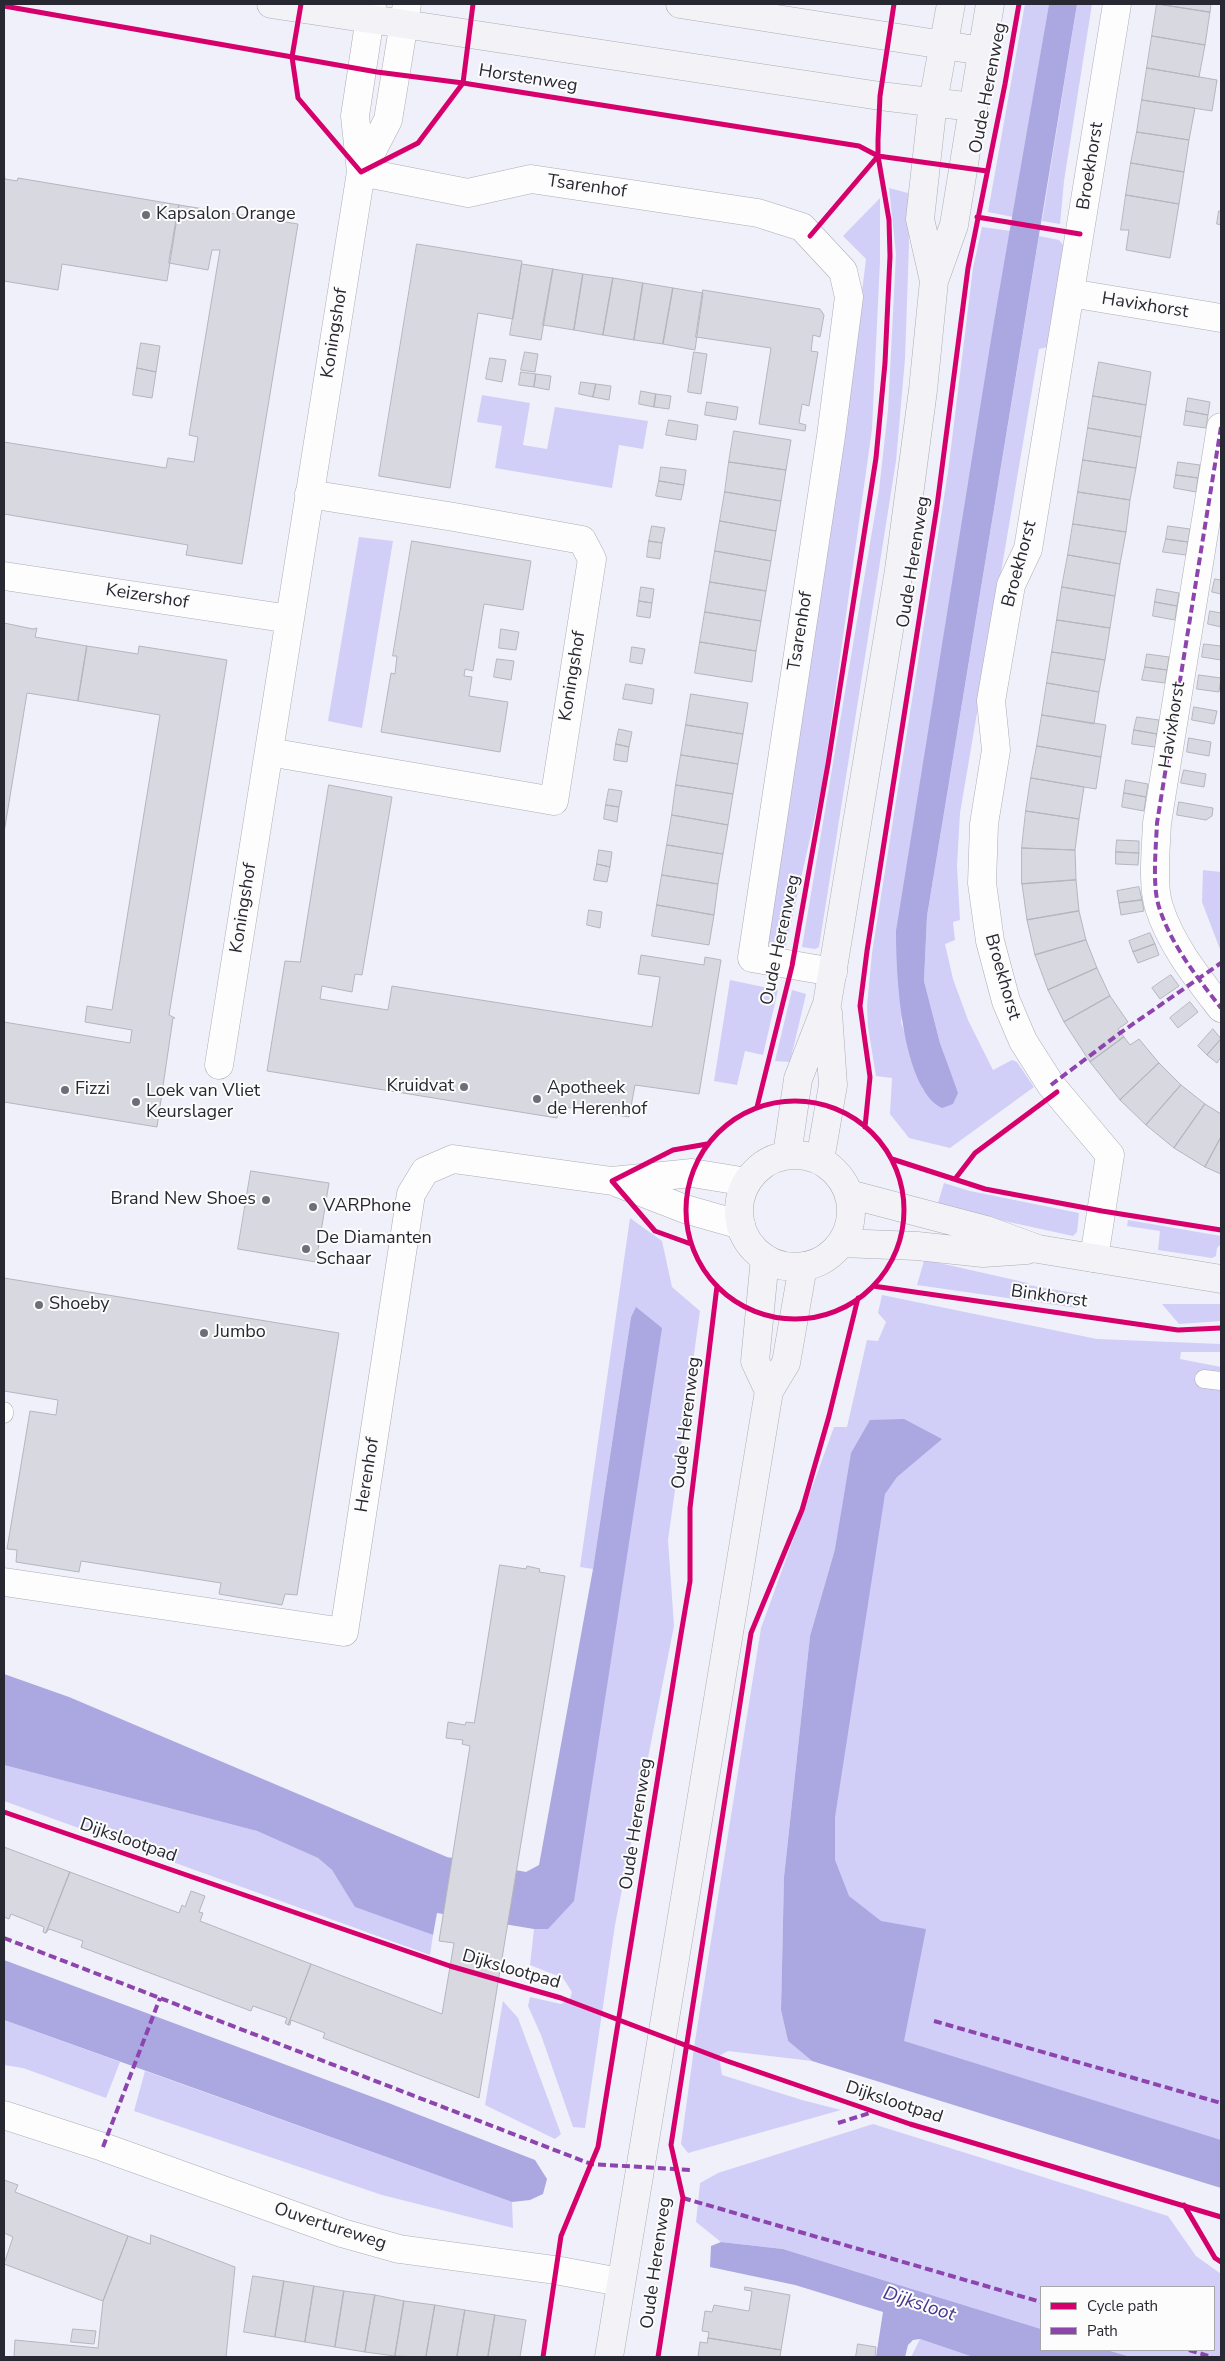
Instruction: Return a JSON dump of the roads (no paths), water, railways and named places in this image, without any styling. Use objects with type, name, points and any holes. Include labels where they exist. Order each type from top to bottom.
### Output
[{"type":"street","name":"Horstenweg","points":[[271,4],[405,14],[973,107]]},
{"type":"street","points":[[680,4],[982,51]]},
{"type":"street","points":[[944,45],[951,4]]},
{"type":"street","name":"Oude Herenweg","points":[[787,1155],[798,1078],[827,1004],[833,972],[899,570],[923,390],[934,281],[954,225],[990,4]]},
{"type":"street","name":"Broekhorst","points":[[1094,1258],[1110,1155],[1051,1084],[1023,1041],[1006,1001],[990,941],[982,883],[984,824],[996,750],[991,701],[1010,584],[1028,549],[1117,4]]},
{"type":"street","name":"Koningshof","points":[[219,1065],[361,172],[355,116],[371,12]]},
{"type":"street","name":"Koningshof","points":[[361,172],[388,120],[405,14]]},
{"type":"street","name":"Oude Herenweg","points":[[934,281],[920,219],[934,102],[944,45]]},
{"type":"street","name":"Tsarenhof","points":[[361,172],[468,193],[531,179],[758,212],[802,227],[843,271],[849,297],[832,426],[752,958],[833,972]]},
{"type":"street","name":"Havixhorst","points":[[1070,293],[1221,318]]},
{"type":"street","name":"Havixhorst","points":[[1221,427],[1157,823],[1155,866],[1158,906],[1176,945],[1199,980],[1221,1008]]},
{"type":"street","name":"Koningshof","points":[[268,752],[554,801],[592,559],[582,540],[309,494]]},
{"type":"street","name":"Keizershof","points":[[4,576],[290,619]]},
{"type":"street","name":"Oude Herenweg","points":[[820,1160],[833,1084],[827,1004]]},
{"type":"street","points":[[787,1155],[809,1156],[820,1160],[840,1177],[849,1194],[851,1219],[841,1243],[824,1258],[803,1266],[783,1266],[765,1258],[750,1244],[741,1225],[739,1203],[747,1182],[752,1174],[768,1162],[787,1155]]},
{"type":"street","name":"Herenhof","points":[[4,1582],[344,1632],[411,1194],[425,1171],[453,1160],[612,1181],[686,1208],[741,1225]]},
{"type":"street","name":"Herenhof","points":[[612,1181],[692,1173],[747,1182]]},
{"type":"street","points":[[849,1194],[986,1230],[1038,1249],[1221,1279]]},
{"type":"street","points":[[841,1243],[908,1246],[983,1253],[1038,1249]]},
{"type":"street","points":[[765,1258],[755,1361],[769,1391]]},
{"type":"street","name":"Oude Herenweg","points":[[608,2357],[769,1391],[786,1363],[803,1266]]},
{"type":"street","name":"Ouvertureweg","points":[[4,2115],[342,2233],[399,2249],[555,2270],[620,2282]]},
{"type":"water","points":[[1049,4],[1077,4],[927,916],[924,981],[940,1043],[958,1093],[953,1104],[942,1108],[928,1096],[918,1078],[909,1054],[897,974],[896,931],[994,321]]},
{"type":"water","points":[[636,1307],[662,1328],[574,1901],[548,1929],[534,1929],[437,1913],[433,1935],[355,1907],[332,1870],[318,1858],[257,1831],[4,1765],[4,1674],[69,1697],[447,1857],[526,1872],[539,1865],[593,1569],[631,1317]]},
{"type":"water","points":[[904,1419],[942,1439],[897,1477],[885,1494],[835,1817],[835,1860],[849,1896],[881,1921],[926,1929],[904,2041],[1221,2140],[1221,2188],[812,2061],[788,2041],[781,2010],[784,1877],[810,1636],[835,1549],[851,1453],[870,1420]]},
{"type":"water","points":[[4,1960],[386,2102],[535,2160],[547,2179],[543,2194],[530,2200],[512,2202],[4,2020]]},
{"type":"water","name":"Dijksloot","points":[[721,2242],[783,2249],[1040,2329],[1040,2351],[1110,2351],[1131,2357],[973,2357],[920,2339],[913,2340],[908,2345],[905,2357],[876,2357],[883,2312],[795,2285],[710,2267],[711,2246]]},
{"type":"place","name":"Kapsalon Orange","points":[[146,215]]},
{"type":"place","name":"Kruidvat","points":[[464,1087]]},
{"type":"place","name":"Fizzi","points":[[65,1090]]},
{"type":"place","name":"Apotheek de Herenhof","points":[[537,1099]]},
{"type":"place","name":"Loek van Vliet Keurslager","points":[[136,1102]]},
{"type":"place","name":"Brand New Shoes","points":[[266,1200]]},
{"type":"place","name":"VARPhone","points":[[313,1207]]},
{"type":"place","name":"De Diamanten Schaar","points":[[306,1249]]},
{"type":"place","name":"Shoeby","points":[[39,1305]]},
{"type":"place","name":"Jumbo","points":[[204,1333]]}]
